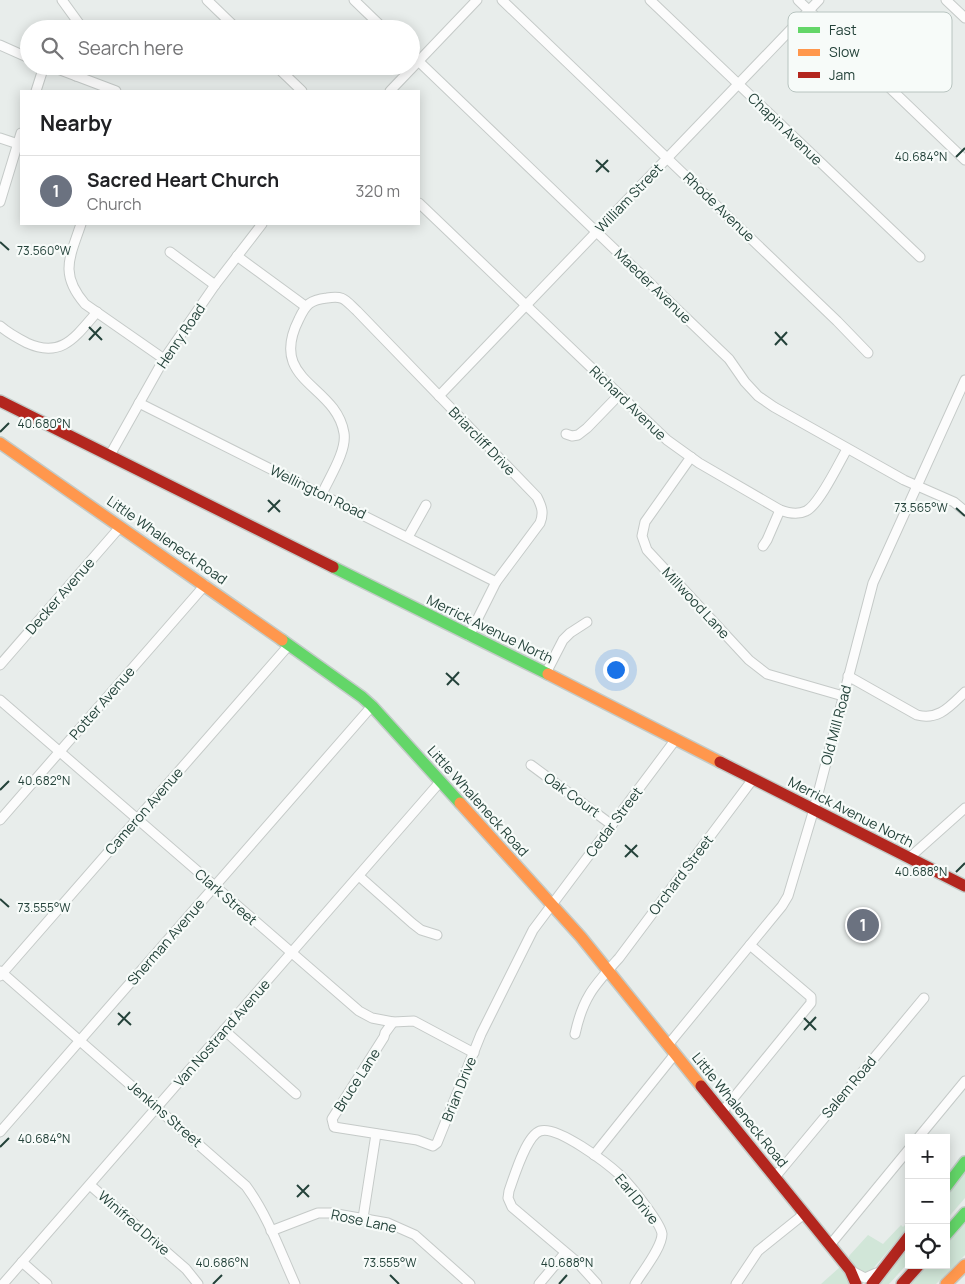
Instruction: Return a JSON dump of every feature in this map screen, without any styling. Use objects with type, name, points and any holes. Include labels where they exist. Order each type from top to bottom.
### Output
[{"type":"main road","name":"Merrick Avenue North","points":[[0,401],[546,673],[965,886]]},
{"type":"main road","name":"Little Whaleneck Road","points":[[0,443],[223,598],[372,706],[552,905],[608,970],[830,1244],[850,1270],[856,1284]]},
{"type":"main road","points":[[950,1181],[965,1162]]},
{"type":"main road","points":[[950,1230],[965,1213]]},
{"type":"main road","points":[[872,1284],[905,1241]]},
{"type":"main road","points":[[946,1284],[965,1265]]},
{"type":"main road","points":[[902,1284],[915,1269]]},
{"type":"street","points":[[62,0],[76,20]]},
{"type":"street","points":[[207,0],[228,20]]},
{"type":"street","points":[[354,0],[375,20]]},
{"type":"street","points":[[420,59],[477,0]]},
{"type":"street","name":"Rhode Avenue","points":[[502,0],[668,158],[868,353]]},
{"type":"street","name":"Chapin Avenue","points":[[650,0],[920,257]]},
{"type":"street","points":[[798,0],[809,10]]},
{"type":"street","name":"William Street","points":[[809,10],[819,0]]},
{"type":"street","points":[[946,0],[965,18]]},
{"type":"street","name":"William Street","points":[[439,396],[788,32]]},
{"type":"street","points":[[0,45],[20,54]]},
{"type":"street","name":"Maeder Avenue","points":[[420,63],[729,359],[745,382],[758,396],[847,449],[904,480],[954,502],[965,511]]},
{"type":"street","points":[[36,90],[41,75]]},
{"type":"street","points":[[285,75],[301,90]]},
{"type":"street","points":[[391,90],[405,75]]},
{"type":"street","points":[[76,76],[113,90]]},
{"type":"street","points":[[894,92],[965,160]]},
{"type":"street","points":[[0,202],[20,137]]},
{"type":"street","points":[[0,138],[18,144]]},
{"type":"street","name":"Richard Avenue","points":[[420,204],[667,440],[691,457],[780,510],[797,514],[813,506],[847,449]]},
{"type":"street","points":[[81,225],[70,258],[70,279],[75,292],[85,304],[164,359]]},
{"type":"street","name":"Henry Road","points":[[110,455],[164,359],[261,225]]},
{"type":"street","points":[[170,252],[216,285]]},
{"type":"street","points":[[237,256],[305,306],[291,337],[291,359],[297,371],[336,413],[344,434],[342,450],[322,494]]},
{"type":"street","name":"Briarcliff Drive","points":[[305,306],[312,301],[324,298],[343,297],[537,497],[543,515],[540,524],[496,582],[469,636]]},
{"type":"street","points":[[0,326],[17,338],[38,348],[58,348],[79,333],[97,312]]},
{"type":"street","name":"Old Mill Road","points":[[671,1049],[788,896],[814,810],[873,583],[965,380]]},
{"type":"street","points":[[566,434],[572,436],[582,432],[619,395]]},
{"type":"street","name":"Wellington Road","points":[[139,403],[496,582]]},
{"type":"street","name":"Millwood Lane","points":[[691,457],[645,522],[642,536],[647,550],[760,670],[767,674],[843,696]]},
{"type":"street","points":[[408,537],[426,505]]},
{"type":"street","points":[[763,546],[780,510]]},
{"type":"street","name":"Decker Avenue","points":[[0,665],[120,526]]},
{"type":"street","name":"Potter Avenue","points":[[0,820],[204,586]]},
{"type":"street","points":[[546,673],[563,640],[570,632],[587,622]]},
{"type":"street","name":"Cameron Avenue","points":[[1,974],[289,645]]},
{"type":"street","points":[[848,676],[917,715],[924,717],[939,715],[965,692]]},
{"type":"street","name":"Clark Street","points":[[0,700],[358,1012],[372,1018],[394,1022],[414,1021],[474,1053]]},
{"type":"street","name":"Sherman Avenue","points":[[0,1132],[372,706]]},
{"type":"street","name":"Cedar Street","points":[[552,905],[676,739]]},
{"type":"street","name":"Oak Court","points":[[531,765],[612,825]]},
{"type":"street","name":"Orchard Street","points":[[575,1034],[578,1018],[589,994],[631,943],[753,779]]},
{"type":"street","name":"Van Nostrand Avenue","points":[[3,1284],[440,782]]},
{"type":"street","points":[[910,858],[963,813]]},
{"type":"street","points":[[359,876],[421,930],[437,935]]},
{"type":"street","name":"Brian Drive","points":[[376,1134],[417,1140],[433,1146],[436,1144],[481,1034],[533,930],[552,905]]},
{"type":"street","points":[[722,1112],[811,1003],[811,997],[750,944]]},
{"type":"street","name":"Jenkins Street","points":[[1,974],[80,1040],[246,1186],[257,1202],[271,1232],[278,1242],[280,1252],[295,1284]]},
{"type":"street","name":"Salem Road","points":[[775,1177],[924,998]]},
{"type":"street","name":"Bruce Lane","points":[[376,1134],[334,1127],[332,1119],[385,1033],[394,1022]]},
{"type":"street","points":[[224,1030],[296,1094]]},
{"type":"street","points":[[594,1155],[671,1049]]},
{"type":"street","points":[[921,1134],[965,1081]]},
{"type":"street","name":"Earl Drive","points":[[597,1284],[512,1207],[508,1198],[528,1143],[534,1134],[540,1131],[553,1131],[594,1155],[621,1176],[656,1220],[661,1229],[661,1243],[635,1284]]},
{"type":"street","points":[[362,1218],[376,1134]]},
{"type":"street","points":[[830,1244],[905,1154]]},
{"type":"street","name":"Winifred Drive","points":[[90,1185],[181,1265],[198,1284]]},
{"type":"street","name":"Rose Lane","points":[[271,1232],[318,1213],[331,1213],[388,1223],[415,1235],[470,1284]]},
{"type":"street","points":[[736,1284],[758,1251],[804,1214]]},
{"type":"street","points":[[538,1284],[565,1253]]},
{"type":"street","points":[[850,1270],[862,1277],[869,1277],[894,1255]]},
{"type":"street","points":[[22,1262],[47,1284]]},
{"type":"green space","points":[[965,1167],[965,1198],[950,1215],[950,1186]]},
{"type":"green space","points":[[965,1224],[965,1255],[936,1284],[911,1284],[924,1269],[950,1269],[950,1241]]},
{"type":"green space","points":[[901,1225],[903,1227],[905,1225],[905,1231],[871,1271],[859,1274],[849,1261],[849,1256],[868,1235],[883,1244]]},
{"type":"green space","points":[[905,1246],[905,1266],[889,1284],[876,1284]]},
{"type":"green space","points":[[840,1267],[852,1284],[821,1284]]},
{"type":"traffic: fast","points":[[333,567],[548,674]]},
{"type":"traffic: fast","points":[[282,640],[372,706],[460,803]]},
{"type":"traffic: fast","points":[[950,1182],[965,1162]]},
{"type":"traffic: fast","points":[[950,1230],[965,1213]]},
{"type":"traffic: slow","points":[[0,443],[282,640]]},
{"type":"traffic: slow","points":[[548,674],[720,762]]},
{"type":"traffic: slow","points":[[460,803],[581,937],[701,1086]]},
{"type":"traffic: slow","points":[[946,1284],[965,1265]]},
{"type":"traffic: jam","points":[[0,401],[333,567]]},
{"type":"traffic: jam","points":[[720,762],[965,886]]},
{"type":"traffic: jam","points":[[701,1086],[850,1270],[856,1284]]},
{"type":"traffic: jam","points":[[872,1284],[905,1241]]},
{"type":"traffic: jam","points":[[902,1284],[915,1269]]},
{"type":"place","name":"Sacred Heart Church","points":[[863,925]]}]
